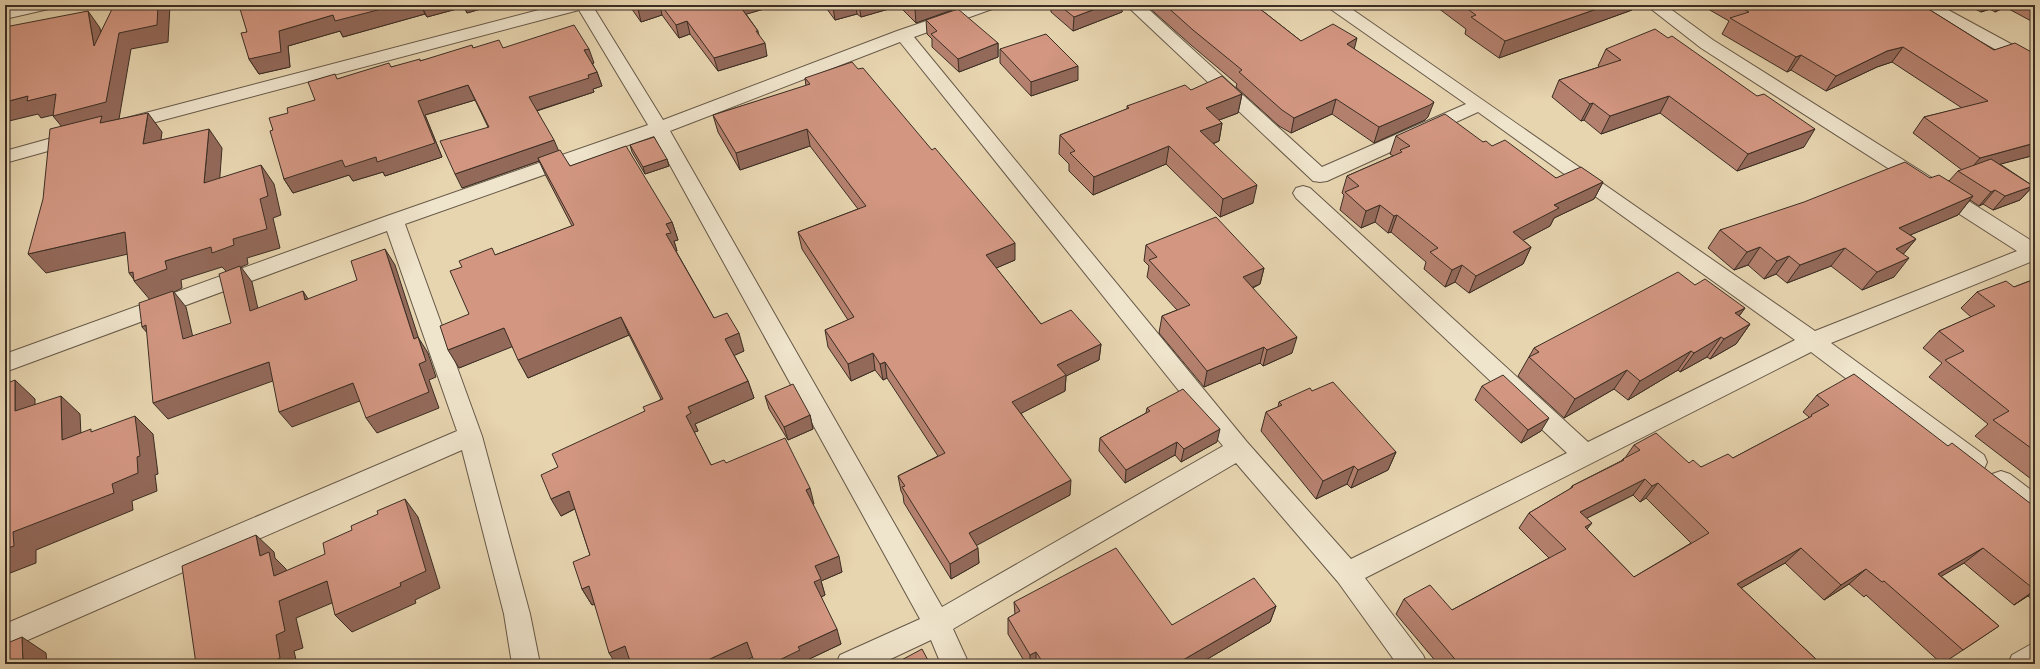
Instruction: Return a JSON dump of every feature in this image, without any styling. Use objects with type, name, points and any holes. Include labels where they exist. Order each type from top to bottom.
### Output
[{"type":"street","points":[[5,14],[47,5]]},
{"type":"street","points":[[5,157],[98,131],[577,5]]},
{"type":"street","points":[[584,5],[659,128],[937,624],[955,664]]},
{"type":"street","points":[[5,363],[394,221],[659,128],[903,35],[989,5]]},
{"type":"street","points":[[1134,5],[1320,176],[1479,105]]},
{"type":"street","points":[[1335,5],[1386,39],[1813,341],[2035,507]]},
{"type":"street","points":[[1654,5],[1707,44],[2035,253]]},
{"type":"street","points":[[1927,5],[2035,64]]},
{"type":"street","points":[[903,35],[1239,449],[1346,574],[1413,664]]},
{"type":"street","points":[[1303,193],[1585,455]]},
{"type":"street","points":[[394,221],[470,436],[517,614],[526,664]]},
{"type":"street","points":[[1346,574],[1813,341],[2035,253]]},
{"type":"street","points":[[5,637],[470,436]]},
{"type":"street","points":[[850,664],[937,624],[1239,449]]},
{"type":"street","points":[[2022,664],[2035,655]]},
{"type":"building","points":[[114,5],[158,5],[157,25],[119,33],[106,102],[53,116],[56,94],[27,101],[28,96],[5,102],[5,27],[88,11],[94,46]]},
{"type":"building","points":[[246,5],[397,5],[335,21],[333,15],[279,31],[281,52],[249,59],[241,33],[247,32],[240,9],[246,8]]},
{"type":"building","points":[[634,5],[651,5],[638,9]]},
{"type":"building","points":[[661,5],[739,5],[765,43],[714,58],[687,21],[676,25]]},
{"type":"building","points":[[910,5],[930,5],[915,10]]},
{"type":"building","points":[[1059,5],[1106,5],[1074,17]]},
{"type":"building","points":[[1165,5],[1255,5],[1301,41],[1333,24],[1357,38],[1347,44],[1434,102],[1379,127],[1336,99],[1294,118],[1282,110],[1239,72],[1242,70]]},
{"type":"building","points":[[1462,5],[1608,5],[1505,41],[1471,17],[1476,15]]},
{"type":"building","points":[[1736,5],[1922,5],[1994,50],[2015,43],[2035,54],[2035,143],[1980,158],[1924,117],[1988,101],[1903,47],[1887,51],[1836,76],[1801,55],[1796,57],[1730,18],[1749,12]]},
{"type":"building","points":[[958,9],[998,43],[958,59],[931,34],[937,31],[926,20]]},
{"type":"building","points":[[574,25],[589,49],[584,50],[597,72],[588,75],[589,78],[529,97],[554,140],[455,174],[440,141],[489,127],[468,85],[418,101],[435,143],[377,162],[376,157],[345,167],[342,160],[284,179],[270,131],[273,130],[269,118],[288,113],[287,108],[315,100],[308,82],[335,74],[337,79],[389,63],[391,67],[420,59],[420,61],[472,45],[473,48],[499,40],[503,48]]},
{"type":"building","points":[[1655,29],[1668,38],[1672,36],[1757,96],[1764,94],[1815,129],[1748,154],[1669,96],[1610,116],[1593,103],[1590,104],[1559,80],[1621,60],[1606,49]]},
{"type":"building","points":[[1046,34],[1078,66],[1031,82],[1000,49]]},
{"type":"building","points":[[852,62],[858,69],[863,68],[932,150],[935,148],[1015,243],[986,255],[1041,324],[1071,310],[1101,344],[1057,365],[1066,375],[1012,402],[1071,480],[969,533],[978,548],[950,564],[902,487],[905,486],[898,476],[945,453],[885,362],[880,364],[873,353],[848,364],[825,330],[854,317],[798,232],[866,206],[807,129],[736,153],[713,115],[810,84],[805,78]]},
{"type":"building","points":[[1222,76],[1242,94],[1206,108],[1222,123],[1200,131],[1257,185],[1223,199],[1169,146],[1094,177],[1070,153],[1075,151],[1060,135],[1129,108],[1127,106],[1185,85],[1191,90]]},
{"type":"building","points":[[148,113],[143,144],[209,129],[204,183],[261,165],[268,196],[260,199],[267,229],[233,239],[234,245],[212,253],[211,247],[165,261],[167,269],[134,281],[133,272],[129,273],[125,232],[28,254],[43,199],[50,129],[102,116],[100,123]]},
{"type":"building","points":[[1445,114],[1483,142],[1486,141],[1492,146],[1505,140],[1556,178],[1581,167],[1603,182],[1554,205],[1559,208],[1513,232],[1531,247],[1476,276],[1462,265],[1452,270],[1430,252],[1438,248],[1397,215],[1394,216],[1380,205],[1366,211],[1345,192],[1359,186],[1347,176],[1402,152],[1400,150],[1410,146],[1396,136]]},
{"type":"building","points":[[654,137],[667,159],[643,167],[630,145]]},
{"type":"building","points":[[626,146],[672,222],[666,224],[671,233],[666,234],[714,318],[727,313],[739,333],[725,339],[748,381],[688,407],[691,413],[686,416],[711,465],[724,460],[726,463],[785,438],[810,488],[806,490],[839,556],[815,566],[821,579],[814,582],[837,629],[798,647],[800,650],[771,664],[755,664],[747,642],[699,664],[631,664],[625,646],[609,653],[589,586],[582,589],[573,562],[590,555],[569,491],[551,499],[541,475],[558,467],[552,454],[645,411],[643,407],[663,399],[621,317],[518,360],[504,328],[448,350],[440,326],[469,314],[450,271],[462,267],[459,261],[492,248],[495,255],[574,225],[538,158],[560,150],[570,166]]},
{"type":"building","points":[[1991,159],[2033,186],[2005,196],[1995,190],[1991,192],[1958,171]]},
{"type":"building","points":[[1905,162],[1930,178],[1939,175],[1973,196],[1899,228],[1916,239],[1896,249],[1909,258],[1877,272],[1845,248],[1800,265],[1789,256],[1777,261],[1760,247],[1747,252],[1720,230],[1804,202]]},
{"type":"building","points":[[1216,217],[1264,268],[1243,277],[1297,337],[1267,350],[1264,347],[1207,371],[1162,316],[1190,305],[1149,260],[1157,257],[1146,245]]},
{"type":"building","points":[[385,249],[414,339],[418,337],[426,361],[419,364],[429,392],[366,418],[353,383],[279,412],[269,362],[153,403],[146,325],[142,327],[139,303],[173,291],[183,339],[231,323],[219,274],[240,266],[250,311],[303,291],[305,300],[357,280],[351,261]]},
{"type":"building","points":[[1678,272],[1695,285],[1705,279],[1745,308],[1735,313],[1750,324],[1724,339],[1721,337],[1694,353],[1691,351],[1640,381],[1627,370],[1575,399],[1529,357],[1539,352],[1534,348]]},
{"type":"building","points":[[2035,279],[2035,451],[1993,420],[2009,411],[1945,360],[1964,351],[1939,331],[1995,306],[1977,292],[2006,281],[2014,287]]},
{"type":"building","points":[[1854,374],[1948,446],[1952,443],[2035,507],[2035,590],[1983,548],[1938,574],[1999,626],[1963,650],[1884,581],[1882,582],[1866,569],[1841,585],[1801,548],[1737,584],[1821,664],[1459,664],[1404,599],[1430,585],[1452,610],[1566,549],[1529,513],[1573,487],[1572,486],[1624,460],[1623,459],[1640,450],[1634,445],[1656,433],[1689,463],[1693,460],[1701,467],[1728,454],[1733,458],[1812,416],[1811,415],[1829,405],[1817,395]],"holes":[[[1645,479],[1652,486],[1658,483],[1709,533],[1634,577],[1585,527],[1592,523],[1580,512]]]},
{"type":"building","points":[[1503,375],[1549,418],[1528,430],[1482,386]]},
{"type":"building","points":[[15,380],[15,411],[61,396],[62,440],[91,429],[91,432],[135,416],[140,456],[137,457],[138,473],[112,484],[114,493],[13,532],[14,546],[5,549],[5,384]]},
{"type":"building","points":[[1333,382],[1396,452],[1358,470],[1354,466],[1323,481],[1266,412],[1282,405],[1279,402],[1310,388],[1312,391]]},
{"type":"building","points":[[793,384],[810,415],[784,427],[765,396]]},
{"type":"building","points":[[1183,389],[1220,429],[1184,449],[1177,442],[1126,470],[1100,438],[1150,411],[1147,408]]},
{"type":"building","points":[[405,499],[426,571],[400,583],[401,586],[335,615],[327,581],[279,601],[285,631],[276,635],[280,658],[268,664],[196,664],[182,566],[256,535],[260,556],[269,552],[274,576],[325,554],[323,543],[352,530],[351,526],[378,514],[377,511]]},
{"type":"building","points":[[1116,548],[1172,625],[1254,578],[1276,606],[1183,660],[1186,664],[1044,664],[1036,652],[1030,655],[1008,618],[1020,611],[1014,602]]},
{"type":"building","points":[[22,637],[23,664],[5,664],[5,644]]},
{"type":"building","points":[[922,649],[930,664],[896,664],[896,663]]}]
